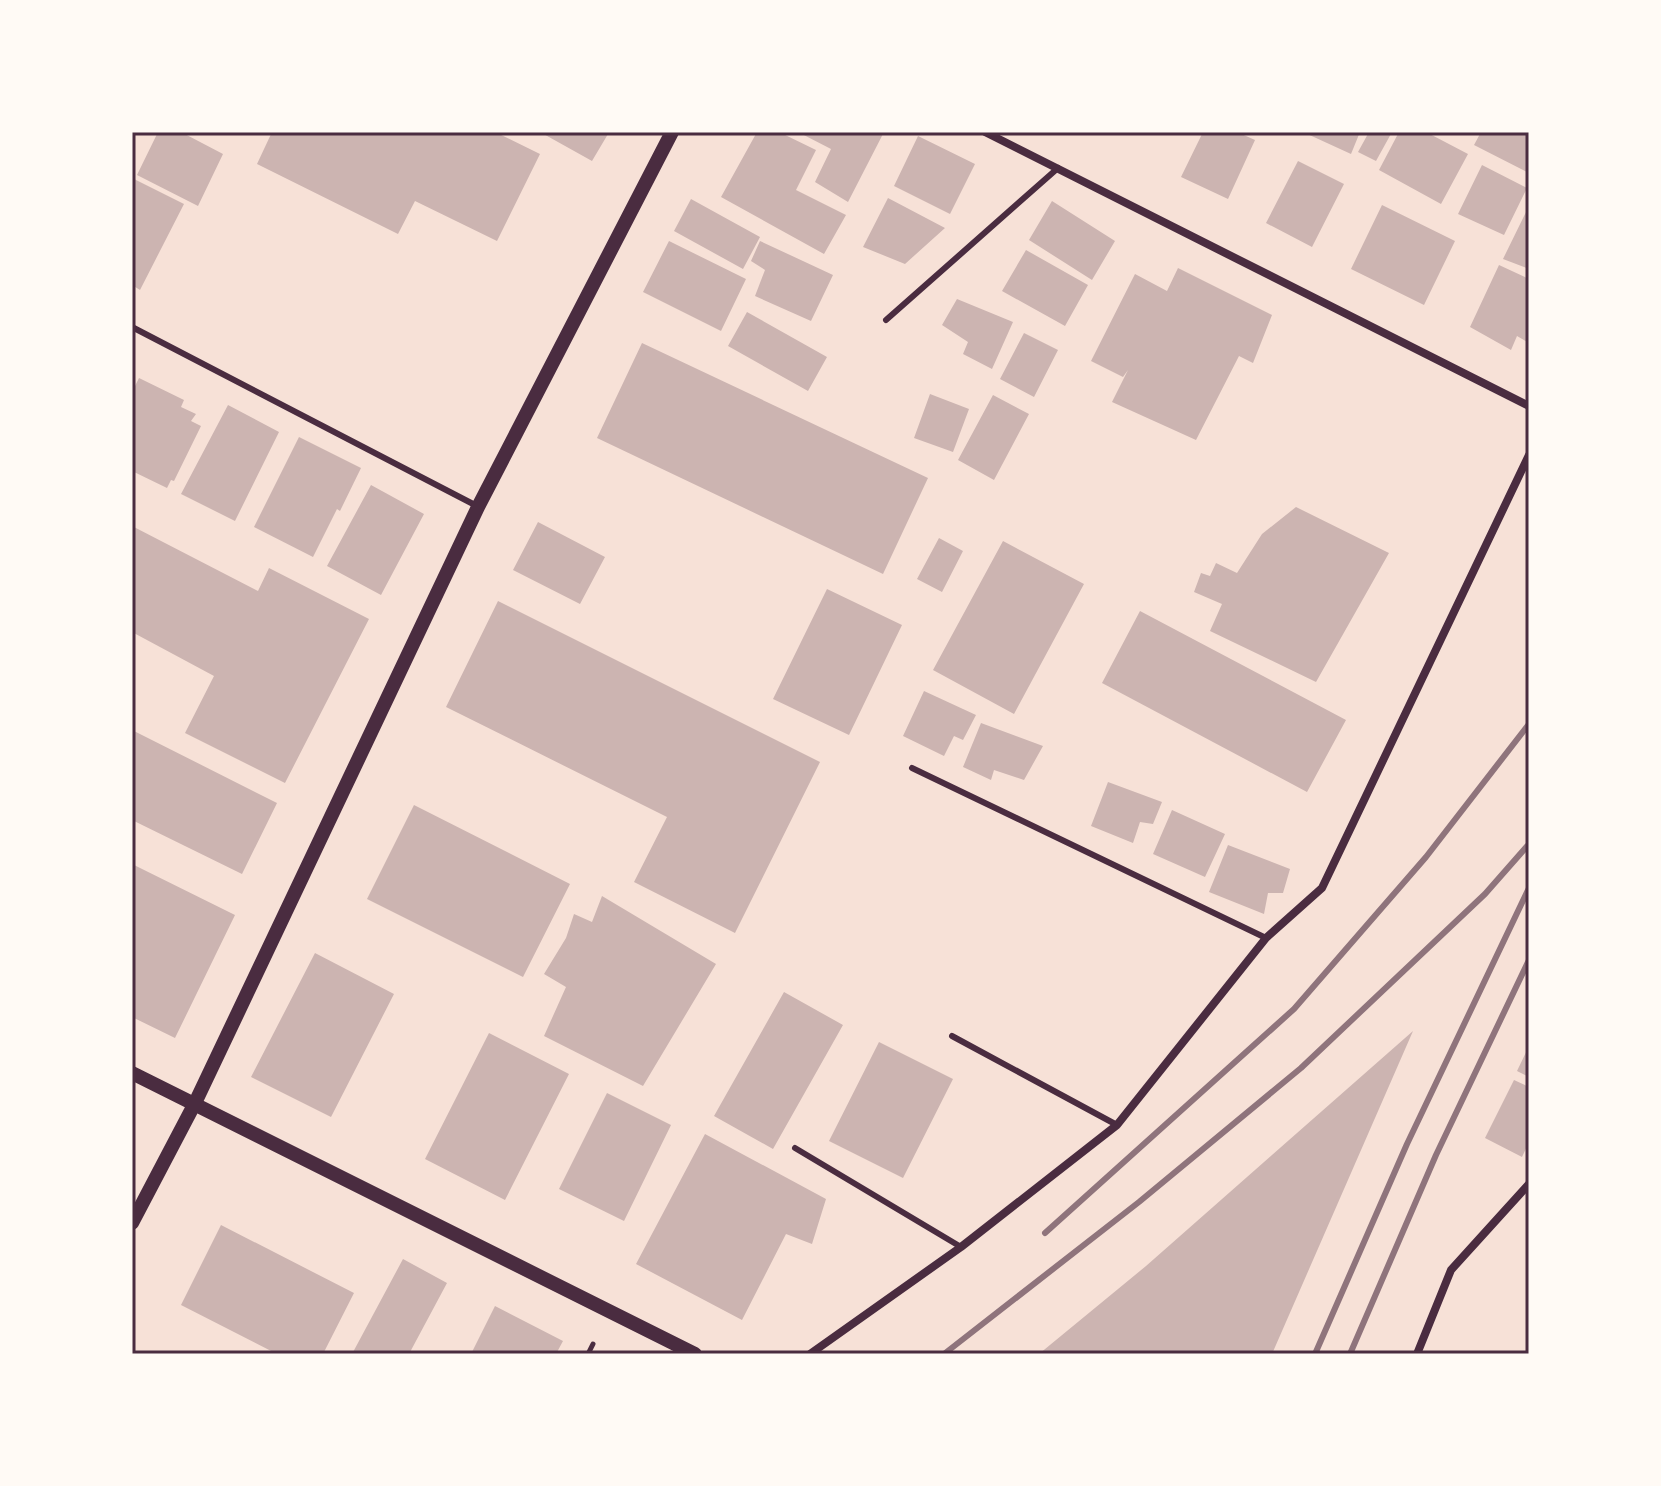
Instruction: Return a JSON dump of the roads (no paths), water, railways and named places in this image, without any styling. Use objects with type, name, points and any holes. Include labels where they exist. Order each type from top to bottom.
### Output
[{"type":"street","points":[[132,1223],[195,1103],[478,507],[672,132]]},
{"type":"street","points":[[985,132],[1529,406]]},
{"type":"street","points":[[810,1354],[961,1247],[1117,1125],[1266,938],[1322,888],[1529,455]]},
{"type":"street","points":[[132,1073],[695,1354]]},
{"type":"street","points":[[1417,1354],[1451,1270],[1529,1184]]},
{"type":"lane","points":[[886,320],[1058,168]]},
{"type":"lane","points":[[132,327],[478,507]]},
{"type":"lane","points":[[912,768],[1266,938]]},
{"type":"lane","points":[[952,1036],[1117,1125]]},
{"type":"lane","points":[[795,1148],[961,1247]]},
{"type":"railway","points":[[1045,1233],[1294,1009],[1426,857],[1529,724]]},
{"type":"railway","points":[[944,1354],[1139,1202],[1301,1068],[1485,894],[1529,844]]},
{"type":"railway","points":[[1315,1354],[1407,1144],[1529,888]]},
{"type":"railway","points":[[1350,1354],[1436,1155],[1529,960]]}]
